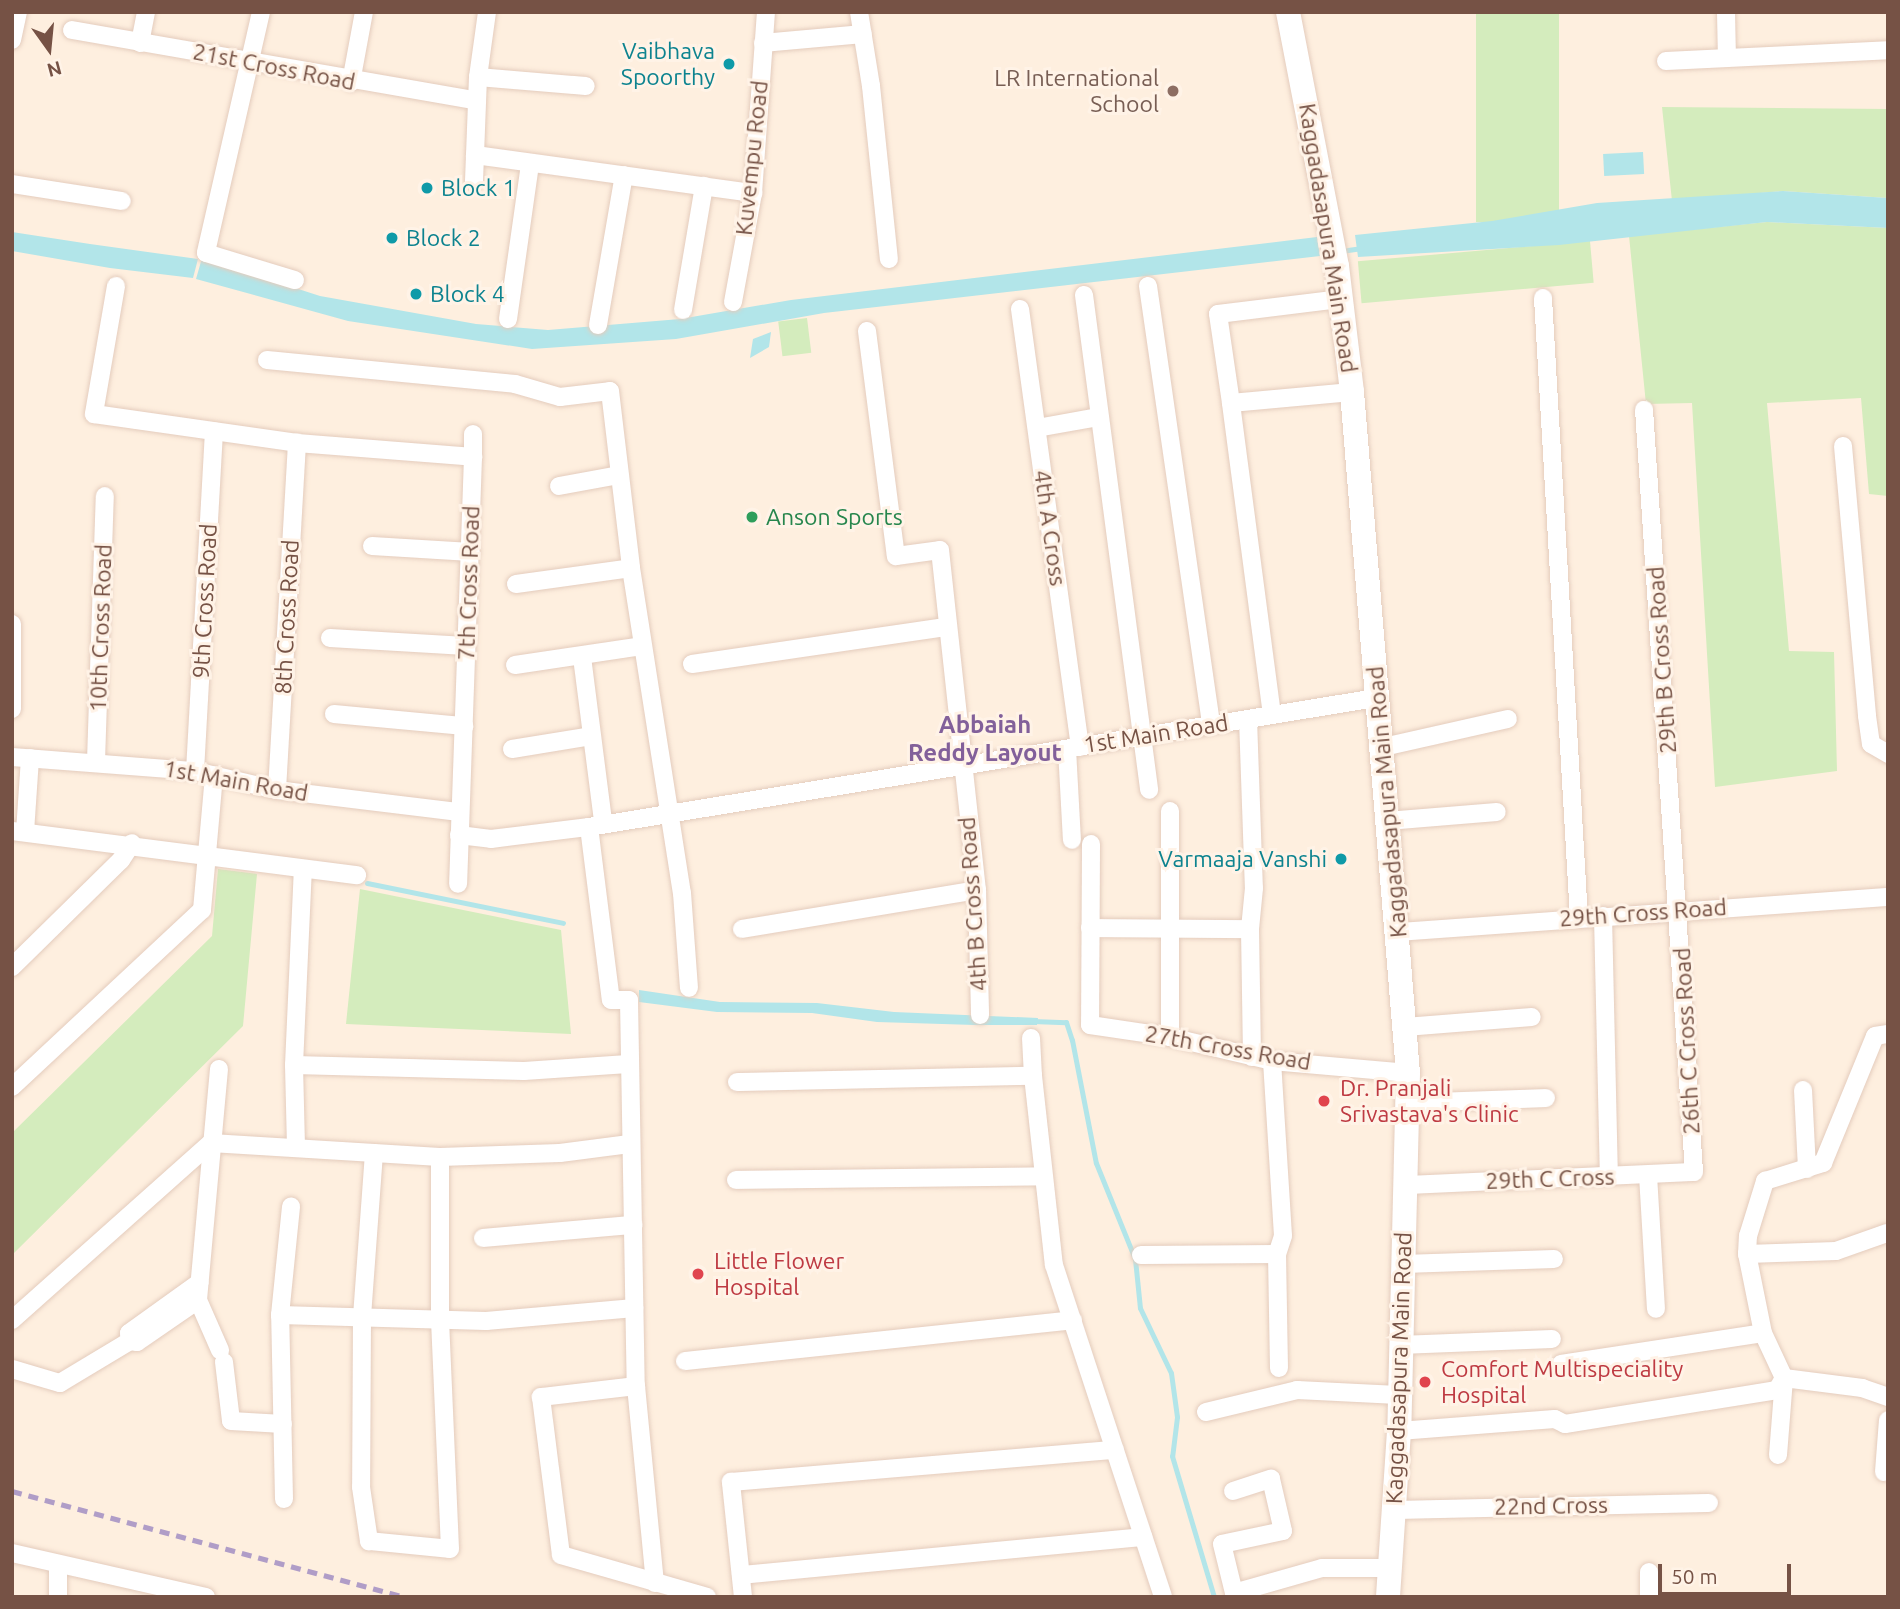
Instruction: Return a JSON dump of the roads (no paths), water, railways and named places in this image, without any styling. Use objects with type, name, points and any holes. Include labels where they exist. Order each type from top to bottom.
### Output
[{"type":"main road","name":"Kaggadasapura Main Road","points":[[1288,12],[1337,266],[1352,392],[1379,748],[1399,932],[1408,1073],[1399,1431],[1388,1596]]},
{"type":"street","points":[[12,40],[18,12]]},
{"type":"street","points":[[140,43],[146,12]]},
{"type":"street","points":[[261,12],[206,253],[295,280]]},
{"type":"street","points":[[351,82],[364,12]]},
{"type":"street","points":[[474,181],[478,76],[487,12]]},
{"type":"street","name":"Kuvempu Road","points":[[733,302],[753,193],[766,12]]},
{"type":"street","points":[[859,12],[889,259]]},
{"type":"street","points":[[1726,12],[1727,58]]},
{"type":"street","name":"21st Cross Road","points":[[72,30],[351,82],[477,101]]},
{"type":"street","points":[[763,43],[863,34]]},
{"type":"street","points":[[1666,61],[1888,50]]},
{"type":"street","points":[[478,76],[586,86]]},
{"type":"street","points":[[475,155],[753,193]]},
{"type":"street","points":[[508,319],[530,164]]},
{"type":"street","points":[[598,325],[624,175]]},
{"type":"street","points":[[12,184],[122,201]]},
{"type":"street","points":[[683,310],[705,186]]},
{"type":"street","points":[[116,286],[94,414],[298,443],[473,457]]},
{"type":"street","points":[[1148,286],[1210,725]]},
{"type":"street","points":[[1084,295],[1149,790]]},
{"type":"street","points":[[1543,298],[1579,918]]},
{"type":"street","points":[[1272,715],[1218,314],[1341,299]]},
{"type":"street","name":"4th A Cross","points":[[1020,309],[1037,428],[1073,748],[1072,841]]},
{"type":"street","name":"4th B Cross Road","points":[[867,331],[896,556],[940,550],[977,890],[979,1015]]},
{"type":"street","points":[[267,359],[480,380],[560,397],[610,391],[642,646],[670,811],[689,988]]},
{"type":"street","points":[[1231,404],[1352,392]]},
{"type":"street","name":"29th B Cross Road","points":[[1644,410],[1680,909]]},
{"type":"street","points":[[1037,428],[1100,417]]},
{"type":"street","name":"9th Cross Road","points":[[195,771],[214,432]]},
{"type":"street","name":"7th Cross Road","points":[[457,884],[471,552],[473,434]]},
{"type":"street","name":"8th Cross Road","points":[[277,790],[298,443]]},
{"type":"street","points":[[1843,446],[1871,744],[1888,754]]},
{"type":"street","points":[[559,486],[619,475]]},
{"type":"street","name":"10th Cross Road","points":[[96,761],[105,496]]},
{"type":"street","points":[[372,546],[471,552]]},
{"type":"street","points":[[516,584],[631,568]]},
{"type":"street","points":[[12,709],[13,624]]},
{"type":"street","points":[[692,664],[947,626]]},
{"type":"street","points":[[330,638],[466,646]]},
{"type":"street","points":[[515,665],[642,646]]},
{"type":"street","points":[[582,657],[591,736],[611,1000],[629,1000],[629,1144],[636,1386],[654,1583]]},
{"type":"street","name":"1st Main Road","points":[[458,835],[491,839],[596,825],[1376,698]]},
{"type":"street","points":[[334,714],[464,726]]},
{"type":"street","points":[[1248,719],[1254,888],[1250,929],[1252,1057]]},
{"type":"street","points":[[1379,748],[1508,719]]},
{"type":"street","points":[[512,749],[591,736]]},
{"type":"street","points":[[21,757],[18,831],[132,843],[357,876]]},
{"type":"street","name":"1st Main Road","points":[[21,757],[195,771],[277,790],[459,812]]},
{"type":"street","points":[[12,1087],[202,910],[214,776]]},
{"type":"street","points":[[1170,811],[1170,1037]]},
{"type":"street","points":[[1387,821],[1497,812]]},
{"type":"street","points":[[12,967],[121,860],[132,843]]},
{"type":"street","points":[[1091,844],[1090,928],[1250,929]]},
{"type":"street","points":[[296,1147],[294,1065],[303,870]]},
{"type":"street","points":[[742,929],[977,890]]},
{"type":"street","name":"29th Cross Road","points":[[1399,932],[1680,909],[1888,897]]},
{"type":"street","name":"26th C Cross Road","points":[[1680,909],[1694,1172]]},
{"type":"street","points":[[1603,916],[1609,1176]]},
{"type":"street","name":"27th Cross Road","points":[[1090,928],[1090,1025],[1170,1037],[1272,1061],[1408,1073]]},
{"type":"street","points":[[1405,1027],[1532,1017]]},
{"type":"street","points":[[1778,1455],[1784,1378],[1763,1333],[1747,1254],[1765,1181],[1823,1163],[1875,1036],[1888,1034]]},
{"type":"street","points":[[1031,1038],[1054,1265],[1163,1597]]},
{"type":"street","points":[[1272,1061],[1283,1236],[1277,1254],[1279,1368]]},
{"type":"street","points":[[294,1065],[524,1071],[628,1064]]},
{"type":"street","points":[[219,1069],[200,1291],[222,1356],[231,1421],[283,1424]]},
{"type":"street","points":[[737,1082],[1033,1076]]},
{"type":"street","points":[[1803,1090],[1807,1169]]},
{"type":"street","points":[[1409,1103],[1546,1098]]},
{"type":"street","points":[[12,1320],[211,1143],[440,1157],[560,1153],[629,1144]]},
{"type":"street","points":[[374,1153],[362,1317],[360,1487],[369,1541],[450,1549],[440,1320],[440,1157]]},
{"type":"street","name":"29th C Cross","points":[[1406,1185],[1694,1172]]},
{"type":"street","points":[[1648,1175],[1656,1309]]},
{"type":"street","points":[[736,1180],[1043,1176]]},
{"type":"street","points":[[284,1499],[281,1315],[291,1207]]},
{"type":"street","points":[[483,1238],[633,1225]]},
{"type":"street","points":[[1747,1254],[1836,1251],[1887,1233]]},
{"type":"street","points":[[1141,1255],[1277,1254]]},
{"type":"street","points":[[1403,1264],[1554,1259]]},
{"type":"street","points":[[12,1369],[60,1383],[130,1341],[137,1342],[200,1291]]},
{"type":"street","points":[[281,1315],[440,1320],[634,1308]]},
{"type":"street","points":[[685,1361],[1073,1320]]},
{"type":"street","points":[[1561,1364],[1763,1333]]},
{"type":"street","points":[[1401,1345],[1552,1339]]},
{"type":"street","points":[[1784,1378],[1863,1388],[1888,1397]]},
{"type":"street","points":[[1399,1431],[1555,1419],[1565,1424],[1777,1390],[1784,1378]]},
{"type":"street","points":[[636,1386],[541,1397],[561,1555],[707,1597]]},
{"type":"street","points":[[1206,1412],[1297,1391],[1398,1395]]},
{"type":"street","points":[[1884,1472],[1888,1420]]},
{"type":"street","points":[[743,1597],[731,1482],[1115,1450]]},
{"type":"street","points":[[1233,1491],[1270,1479],[1283,1531],[1222,1544],[1234,1593],[1322,1567],[1390,1568]]},
{"type":"street","name":"22nd Cross","points":[[1394,1510],[1709,1503]]},
{"type":"street","points":[[741,1575],[1143,1537]]},
{"type":"street","points":[[12,1553],[179,1594],[206,1597]]},
{"type":"street","points":[[58,1564],[58,1597]]},
{"type":"street","points":[[1649,1572],[1649,1597]]},
{"type":"street","points":[[1388,1596],[1394,1597]]},
{"type":"water","points":[[1643,152],[1644,174],[1604,176],[1603,154]]},
{"type":"water","points":[[1783,191],[1888,198],[1888,228],[1767,222],[1559,245],[1358,257],[1355,235],[1492,221],[1597,203]]},
{"type":"water","points":[[12,232],[198,259],[193,278],[110,268],[12,251]]},
{"type":"water","points":[[1317,237],[1320,256],[824,313],[676,339],[532,349],[348,321],[196,279],[202,258],[320,296],[476,324],[548,330],[680,319],[791,300]]},
{"type":"water","points":[[771,332],[769,347],[750,358],[753,339]]},
{"type":"water","points":[[639,990],[720,1002],[817,1003],[894,1012],[1038,1018],[1037,1025],[975,1025],[877,1022],[812,1013],[717,1012],[639,1002]]},
{"type":"waterway","points":[[1341,251],[1362,248]]},
{"type":"waterway","points":[[367,883],[563,923]]},
{"type":"waterway","points":[[1032,1021],[1066,1022],[1072,1040],[1096,1163],[1135,1259],[1140,1308],[1171,1373],[1177,1417],[1172,1456],[1214,1597]]},
{"type":"railway","points":[[12,1491],[405,1597]]},
{"type":"place","name":"Vaibhava Spoorthy","points":[[729,64]]},
{"type":"place","name":"LR International School","points":[[1173,91]]},
{"type":"place","name":"Block 1","points":[[427,188]]},
{"type":"place","name":"Block 2","points":[[392,238]]},
{"type":"place","name":"Block 4","points":[[416,294]]},
{"type":"place","name":"Anson Sports","points":[[752,517]]},
{"type":"place","name":"Varmaaja Vanshi","points":[[1341,859]]},
{"type":"place","name":"Dr. Pranjali Srivastava's Clinic","points":[[1324,1101]]},
{"type":"place","name":"Little Flower Hospital","points":[[698,1274]]},
{"type":"place","name":"Comfort Multispeciality Hospital","points":[[1425,1382]]},
{"type":"district","name":"Abbaiah Reddy Layout","points":[[985,739]]}]
